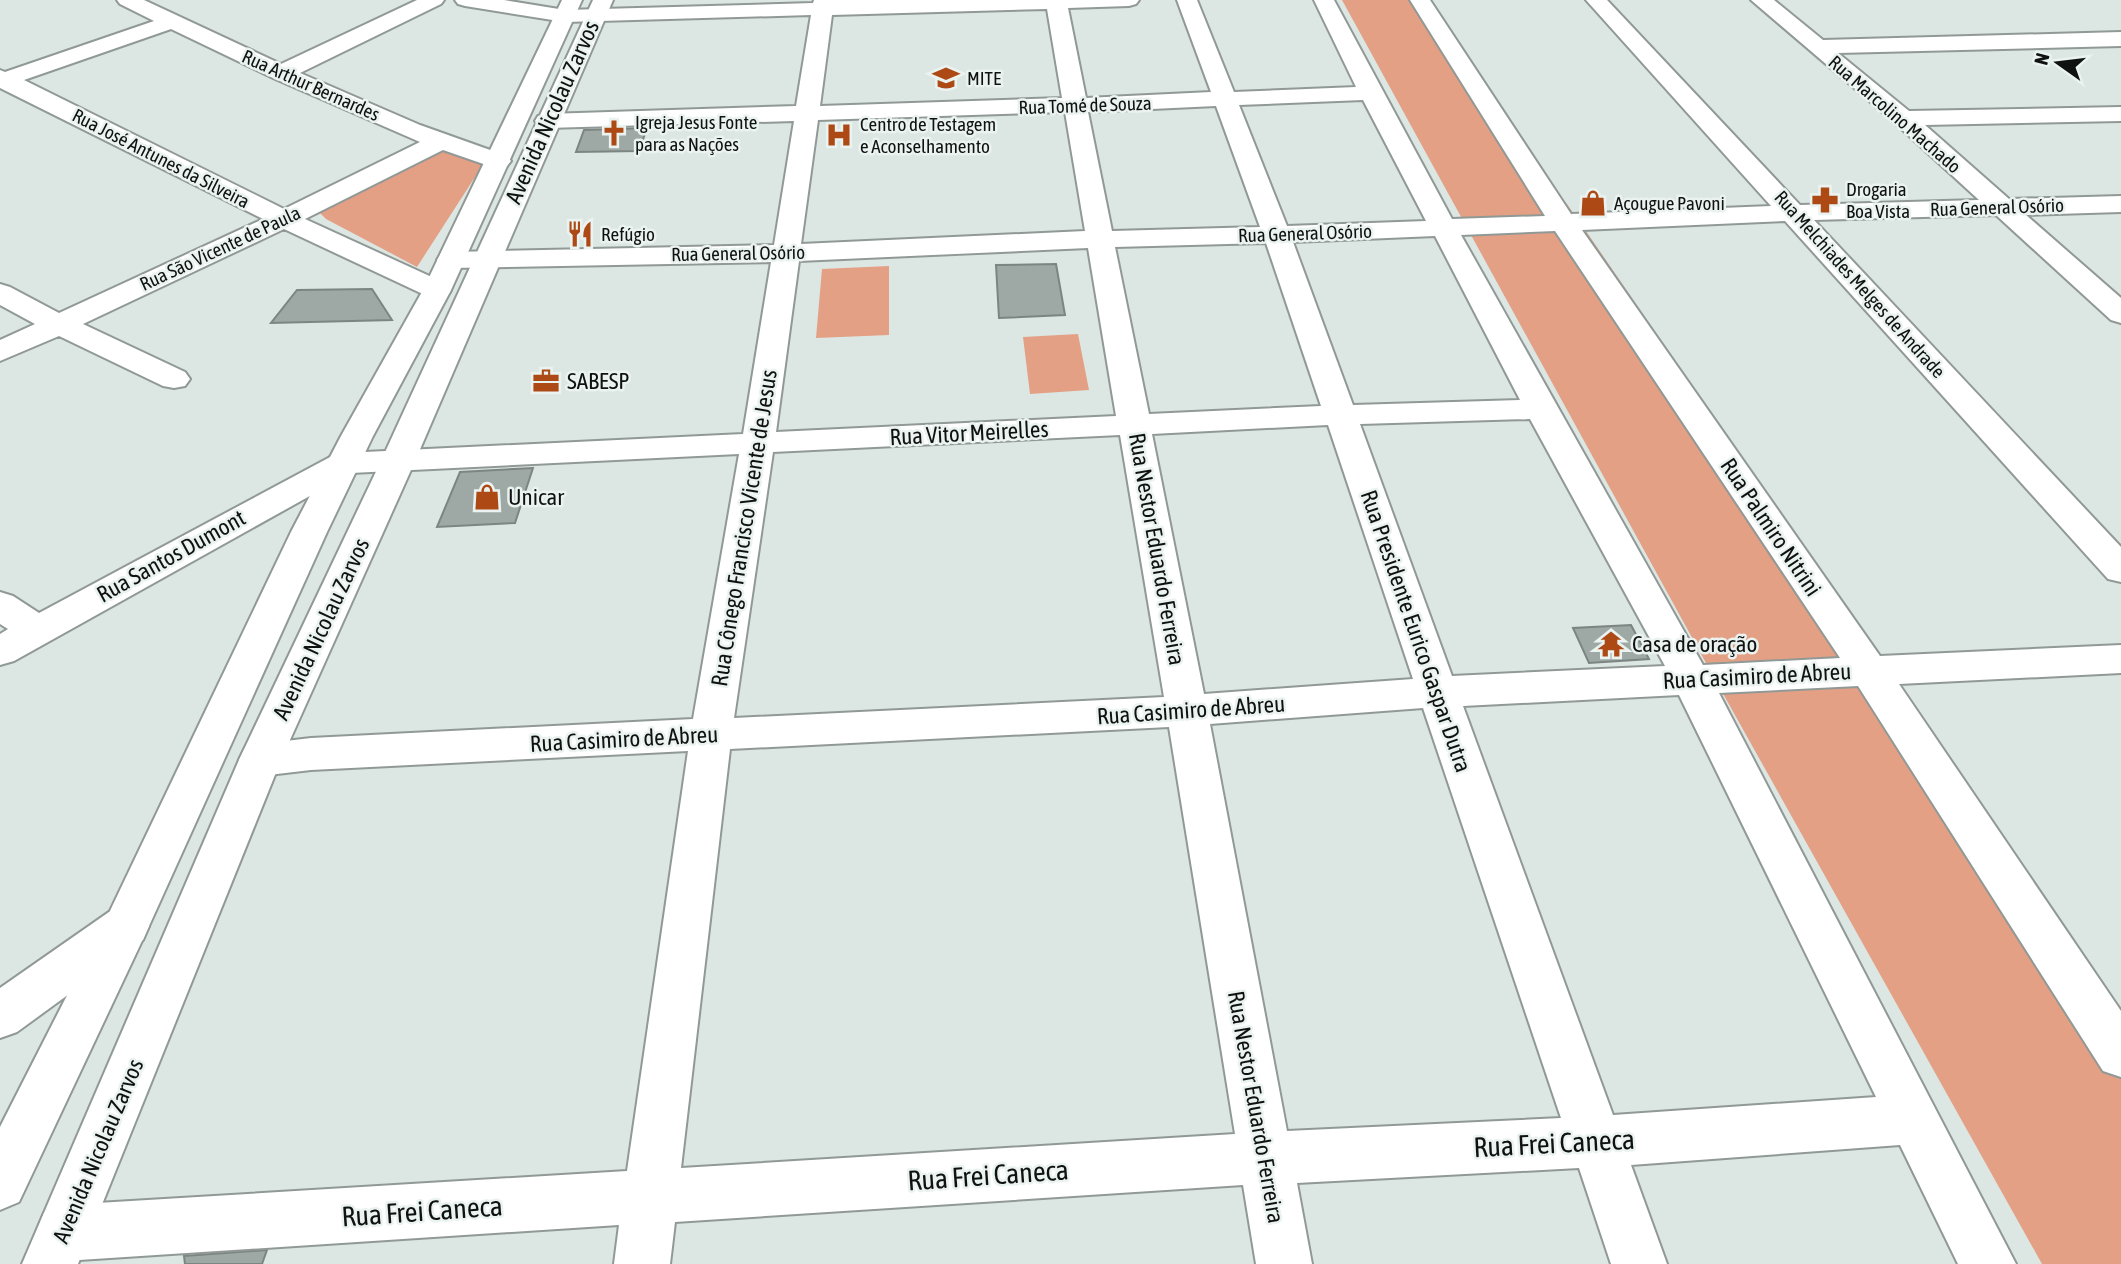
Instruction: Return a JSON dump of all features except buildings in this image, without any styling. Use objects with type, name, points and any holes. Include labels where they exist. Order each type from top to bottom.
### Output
[{"type":"street","name":"Rua Arthur Bernardes","points":[[127,0],[171,11],[281,73],[439,142],[498,161]]},
{"type":"street","points":[[281,73],[434,0]]},
{"type":"street","points":[[465,0],[584,8],[1129,0]]},
{"type":"street","name":"Rua Presidente Eurico Gaspar Dutra","points":[[1187,0],[1277,235],[1639,1264]]},
{"type":"street","points":[[1324,0],[1371,93],[1541,408],[1692,680],[1988,1264]]},
{"type":"street","name":"Rua Palmiro Nitrini","points":[[1420,0],[1564,224],[1869,671],[2121,1054]]},
{"type":"street","name":"Rua Melchiades Melges de Andrade","points":[[1596,0],[2121,570]]},
{"type":"street","name":"Rua Marcolino Machado","points":[[1761,0],[1903,118],[2121,314]]},
{"type":"street","name":"Rua Nestor Eduardo Ferreira","points":[[1056,1],[1187,711],[1284,1264]]},
{"type":"street","name":"Rua Cônego Francisco Vicente de Jesus","points":[[642,1264],[711,735],[788,253],[823,5]]},
{"type":"street","name":"Avenida Nicolau Zarvos","points":[[0,1183],[126,926],[309,532],[344,463],[459,269],[584,8]]},
{"type":"street","points":[[1,79],[171,11]]},
{"type":"street","points":[[1817,47],[2121,39]]},
{"type":"street","name":"Rua José Antunes da Silveira","points":[[1,79],[284,219],[459,269]]},
{"type":"street","name":"Rua Tomé de Souza","points":[[531,122],[1371,93]]},
{"type":"street","points":[[1903,118],[2121,114]]},
{"type":"street","name":"Avenida Nicolau Zarvos","points":[[57,1249],[260,760],[398,461],[459,269],[498,161],[531,122]]},
{"type":"street","name":"Rua São Vicente de Paula","points":[[0,352],[284,219],[439,142]]},
{"type":"street","name":"Rua General Osório","points":[[459,269],[1101,239],[1277,235],[1795,213],[2121,204]]},
{"type":"street","points":[[0,293],[174,379]]},
{"type":"street","name":"Rua Vitor Meirelles","points":[[344,463],[1340,415],[1541,408]]},
{"type":"street","name":"Rua Santos Dumont","points":[[0,652],[344,463]]},
{"type":"street","points":[[258,508],[309,532]]},
{"type":"street","points":[[0,604],[36,630]]},
{"type":"street","name":"Rua Casimiro de Abreu","points":[[260,760],[311,754],[1187,711],[1438,692],[2121,659]]},
{"type":"street","points":[[0,1016],[126,926]]},
{"type":"street","name":"Rua Frei Caneca","points":[[57,1249],[652,1196],[1264,1158],[1594,1142],[1913,1119]]},
{"type":"shaded area","points":[[1342,0],[1416,0],[1577,218],[2121,1012],[2121,1264],[2042,1264],[1712,674]]},
{"type":"shaded area","points":[[448,148],[486,160],[417,267],[326,219],[318,211],[437,150]]},
{"type":"shaded area","points":[[889,266],[889,335],[816,338],[822,269]]},
{"type":"shaded area","points":[[1078,334],[1089,390],[1030,394],[1023,337]]},
{"type":"place","name":"MITE","points":[[946,78]]},
{"type":"place","name":"Igreja Jesus Fonte para as Nações","points":[[614,133]]},
{"type":"place","name":"Centro de Testagem e Aconselhamento","points":[[839,135]]},
{"type":"place","name":"Drogaria Boa Vista","points":[[1825,200]]},
{"type":"place","name":"Açougue Pavoni","points":[[1593,203]]},
{"type":"place","name":"Refúgio","points":[[580,234]]},
{"type":"place","name":"SABESP","points":[[546,381]]},
{"type":"place","name":"Unicar","points":[[487,497]]},
{"type":"place","name":"Casa de oração","points":[[1611,644]]}]
